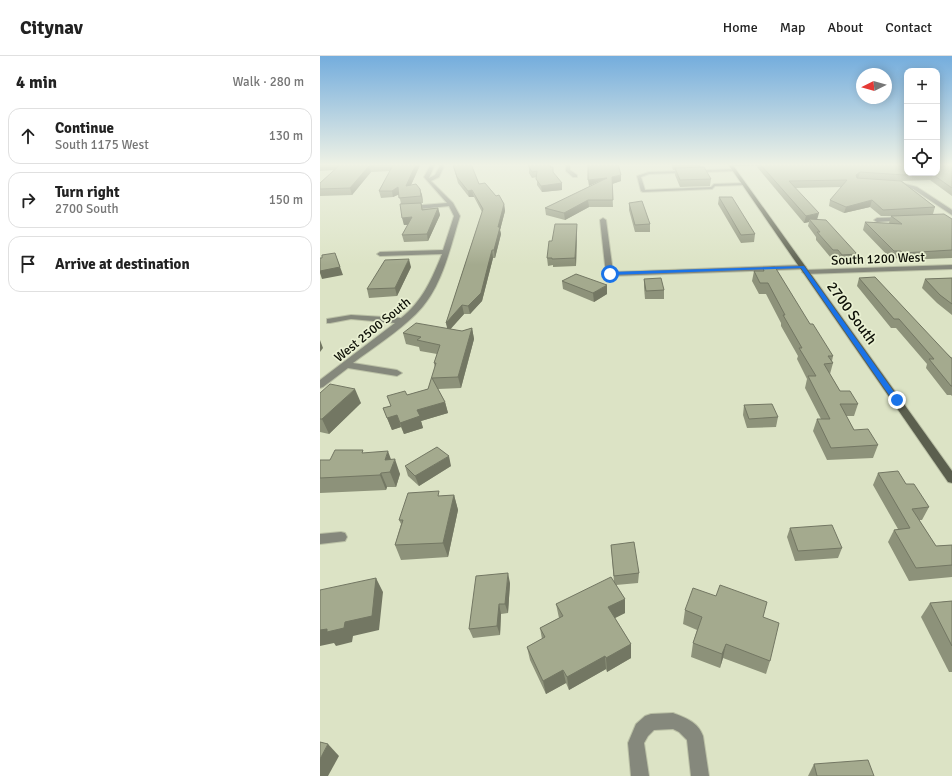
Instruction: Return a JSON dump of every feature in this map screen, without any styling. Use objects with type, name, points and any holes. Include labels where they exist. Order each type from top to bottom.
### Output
[{"type":"main road","name":"2700 South","points":[[753,198],[952,478]]},
{"type":"street","points":[[445,198],[451,204]]},
{"type":"street","points":[[926,198],[951,215]]},
{"type":"street","points":[[401,208],[451,204]]},
{"type":"street","name":"West 2500 South","points":[[320,385],[403,321],[425,301],[446,252],[457,216],[451,204]]},
{"type":"street","points":[[877,220],[913,218]]},
{"type":"street","name":"South 1200 West","points":[[604,220],[610,274],[952,267]]},
{"type":"street","points":[[380,254],[446,252]]},
{"type":"street","points":[[330,321],[351,317],[403,321]]},
{"type":"street","points":[[346,365],[397,373]]},
{"type":"street","points":[[320,539],[341,538]]},
{"type":"street","points":[[640,776],[636,743],[642,730],[651,722],[673,721],[685,726],[695,736],[700,776]]},
{"type":"building","points":[[476,198],[500,198],[504,204],[498,227],[500,227],[494,250],[492,250],[481,293],[468,306],[462,305],[446,323],[483,209]]},
{"type":"building","points":[[566,198],[613,198],[613,200],[588,200],[564,213],[545,208]]},
{"type":"building","points":[[719,198],[732,198],[755,234],[741,235]]},
{"type":"building","points":[[790,198],[805,198],[819,213],[806,216]]},
{"type":"building","points":[[832,198],[923,198],[935,207],[883,210],[872,200],[846,207],[830,200]]},
{"type":"building","points":[[642,201],[650,224],[635,225],[629,203]]},
{"type":"building","points":[[421,203],[422,210],[438,208],[427,234],[402,235],[412,217],[402,218],[400,204]]},
{"type":"building","points":[[944,214],[952,219],[952,250],[903,253],[901,251],[894,251],[865,222],[902,224],[891,216]]},
{"type":"building","points":[[809,219],[826,220],[857,254],[842,255],[838,250],[833,250],[817,232],[820,232]]},
{"type":"building","points":[[555,224],[577,224],[575,258],[547,258],[549,241],[552,241]]},
{"type":"building","points":[[335,253],[340,267],[320,271],[320,258],[322,258],[322,255]]},
{"type":"building","points":[[409,259],[395,288],[367,289],[385,260]]},
{"type":"building","points":[[775,267],[810,324],[813,324],[833,356],[828,356],[833,363],[824,364],[840,391],[850,391],[858,404],[840,404],[854,430],[868,429],[878,445],[831,448],[817,419],[830,419],[808,376],[816,376],[799,348],[802,348],[783,315],[785,315],[768,283],[760,283],[754,271],[764,271],[763,268]]},
{"type":"building","points":[[576,274],[607,285],[593,293],[562,281]]},
{"type":"building","points":[[875,277],[952,358],[952,386],[929,359],[934,359],[899,319],[894,319],[859,278]]},
{"type":"building","points":[[661,278],[664,290],[646,291],[644,279]]},
{"type":"building","points":[[952,278],[952,304],[940,295],[925,279]]},
{"type":"building","points":[[416,323],[462,331],[472,328],[458,377],[432,378],[445,402],[417,410],[420,416],[400,423],[397,415],[387,418],[383,408],[391,406],[387,396],[405,391],[407,395],[428,389],[440,345],[417,340],[421,337],[403,333]]},
{"type":"building","points":[[330,384],[355,389],[322,419],[320,419],[320,393]]},
{"type":"building","points":[[772,404],[778,417],[749,419],[744,405]]},
{"type":"building","points":[[437,447],[449,456],[415,476],[405,466]]},
{"type":"building","points":[[335,450],[363,450],[362,453],[388,451],[385,460],[395,459],[390,472],[381,473],[380,475],[320,478],[320,460],[330,460]]},
{"type":"building","points":[[898,471],[906,484],[914,484],[929,507],[912,509],[936,546],[952,545],[952,565],[916,568],[894,530],[910,528],[878,473]]},
{"type":"building","points":[[439,491],[438,496],[454,495],[443,543],[395,545],[403,520],[399,520],[408,493]]},
{"type":"building","points":[[832,525],[842,548],[798,551],[790,528]]},
{"type":"building","points":[[634,542],[639,573],[614,576],[611,545]]},
{"type":"building","points":[[508,573],[505,604],[499,604],[497,626],[469,629],[476,576]]},
{"type":"building","points":[[611,577],[625,599],[608,607],[631,644],[606,658],[605,656],[567,677],[563,670],[543,681],[527,647],[545,637],[540,628],[563,616],[556,604]]},
{"type":"building","points":[[376,578],[372,616],[345,622],[344,628],[327,632],[327,629],[320,630],[320,590]]},
{"type":"building","points":[[720,585],[767,602],[763,617],[779,623],[770,661],[726,644],[722,654],[693,643],[702,617],[685,610],[693,588],[716,596]]},
{"type":"building","points":[[952,601],[952,646],[930,603]]},
{"type":"building","points":[[320,742],[328,744],[320,759]]},
{"type":"building","points":[[868,760],[874,776],[817,776],[814,764]]},
{"type":"route","points":[[610,274],[802,267],[897,400]]}]
